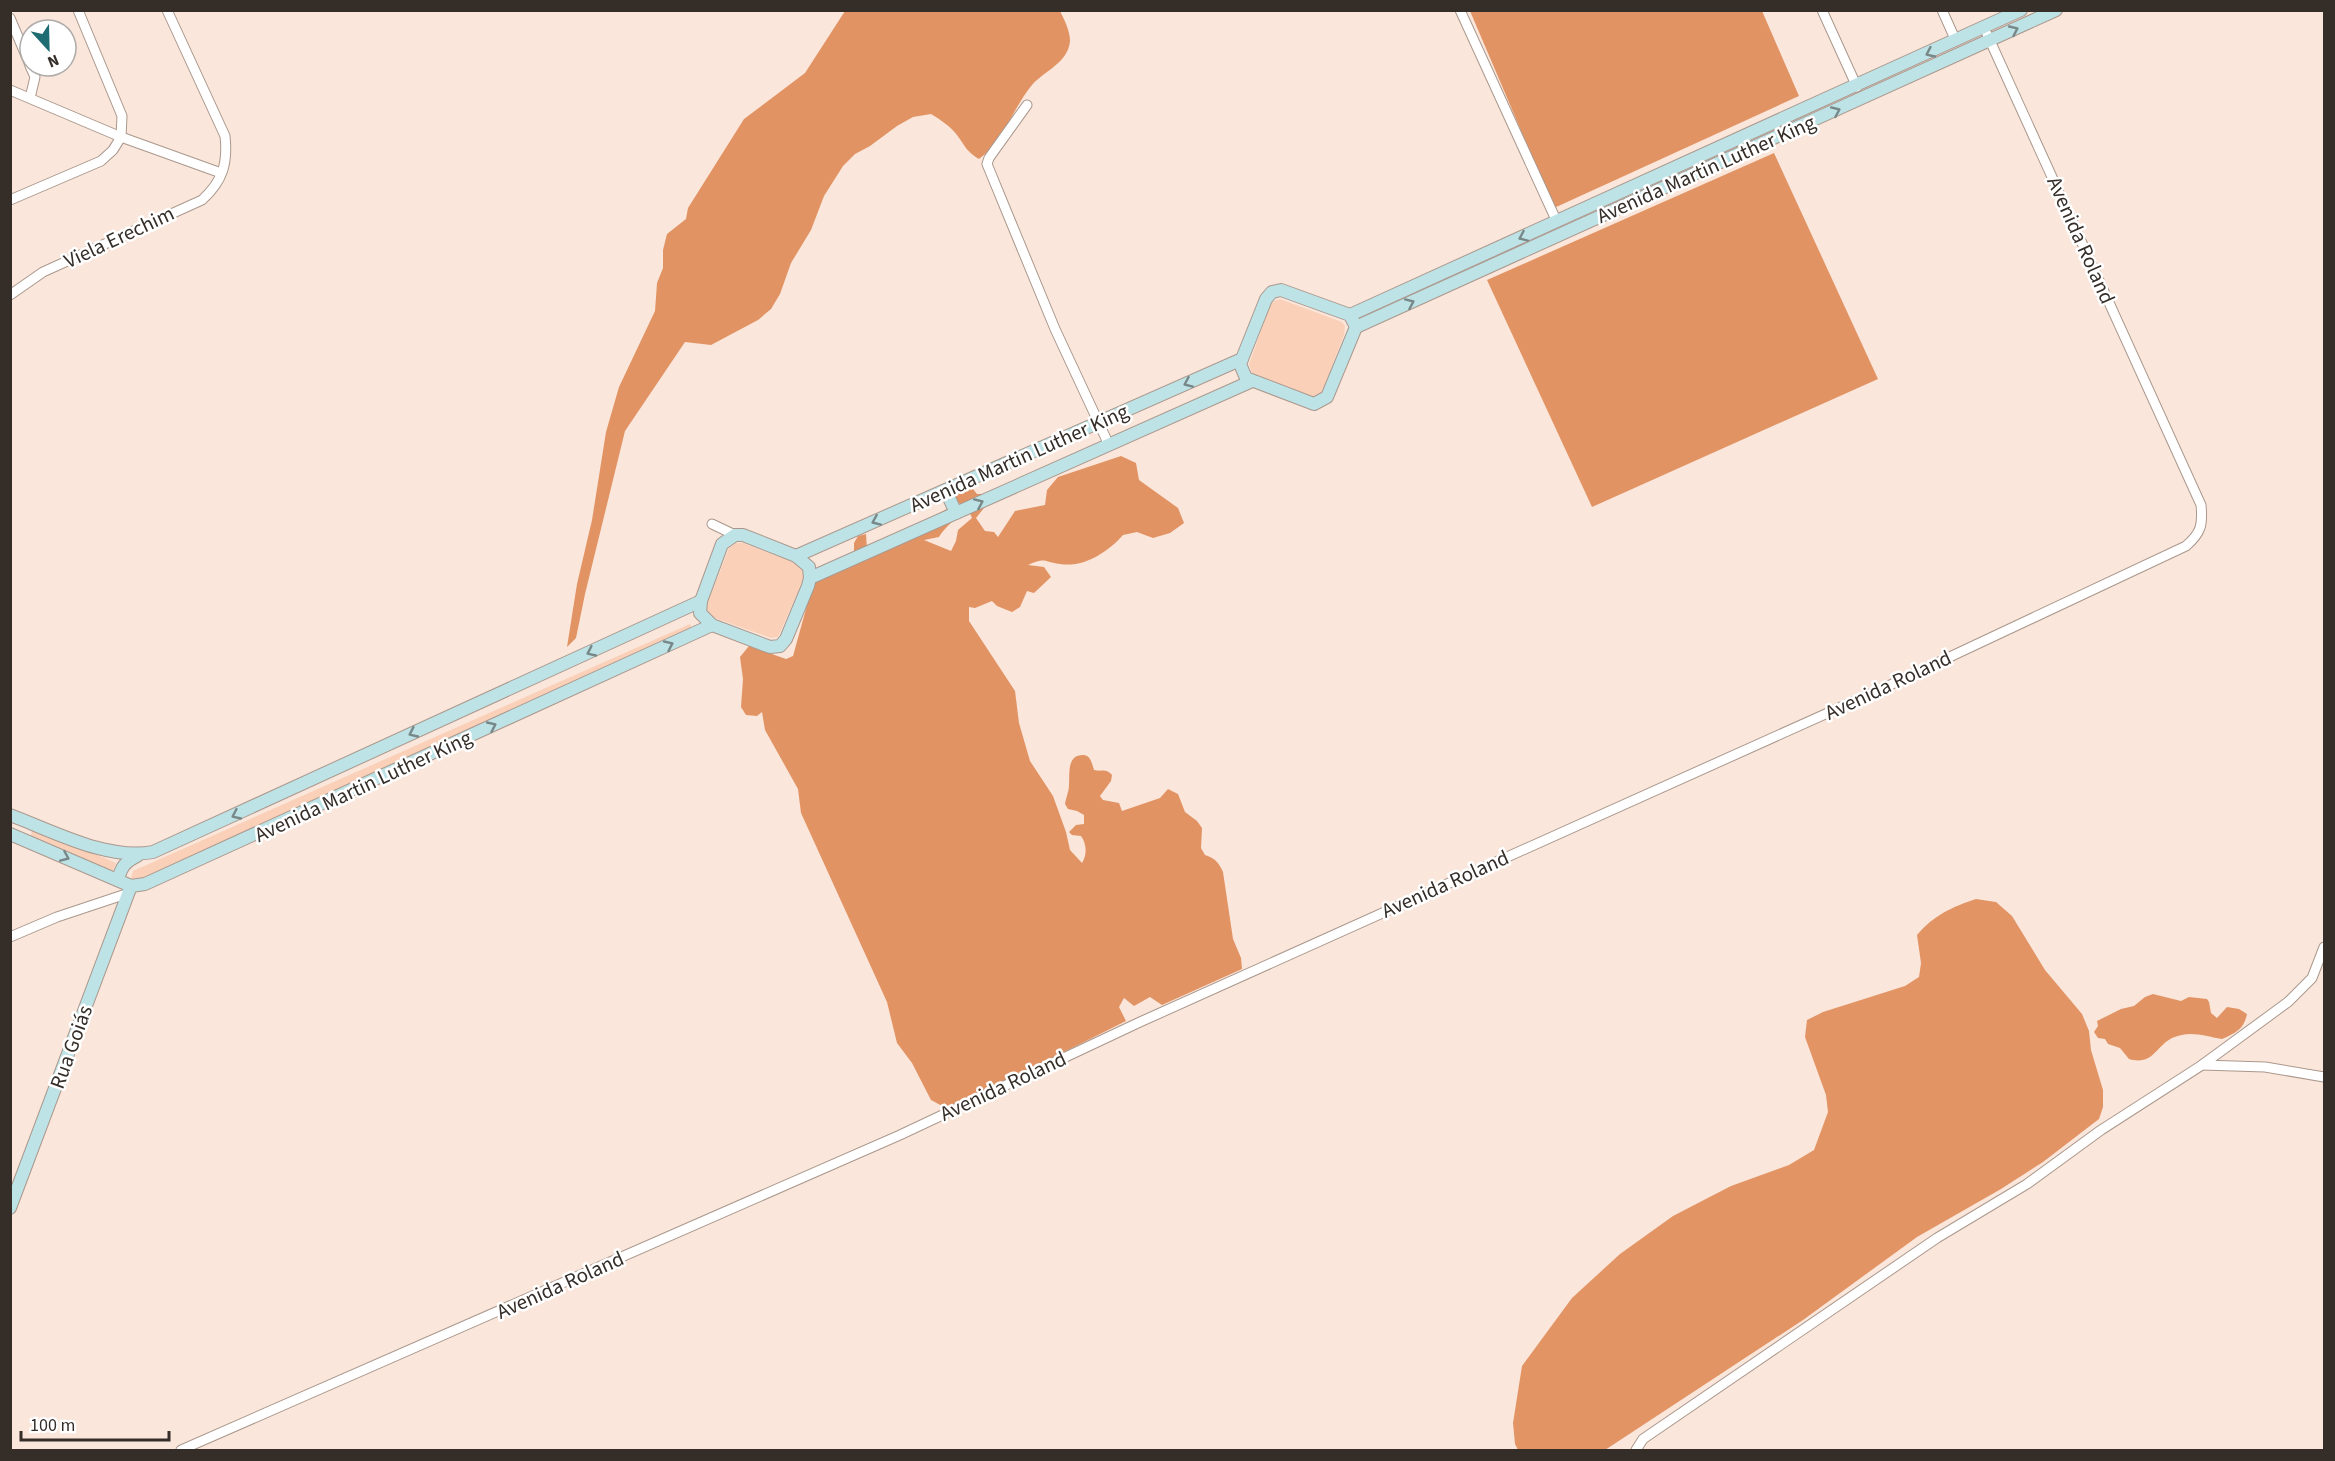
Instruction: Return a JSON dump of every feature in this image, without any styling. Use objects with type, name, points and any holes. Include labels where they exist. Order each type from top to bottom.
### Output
[{"type":"main road","name":"Avenida Martin Luther King","points":[[1350,315],[1857,87],[2021,10]]},
{"type":"main road","name":"Avenida Martin Luther King","points":[[1356,327],[2056,10]]},
{"type":"main road","points":[[1281,290],[1350,315],[1356,327],[1327,397],[1322,402],[1310,404],[1252,381],[1242,372],[1240,364],[1266,299],[1272,292],[1281,290]]},
{"type":"main road","name":"Avenida Martin Luther King","points":[[796,556],[1242,359]]},
{"type":"main road","name":"Avenida Martin Luther King","points":[[810,578],[1252,381]]},
{"type":"main road","points":[[946,490],[956,513]]},
{"type":"main road","points":[[735,535],[743,535],[796,556],[809,567],[810,578],[786,639],[780,646],[770,647],[712,625],[700,613],[701,601],[722,544],[735,535]]},
{"type":"main road","name":"Avenida Martin Luther King","points":[[10,815],[110,853],[137,855],[153,852],[701,601]]},
{"type":"main road","name":"Avenida Martin Luther King","points":[[130,889],[160,879],[712,625]]},
{"type":"main road","points":[[26,840],[32,823]]},
{"type":"main road","points":[[10,834],[118,880],[130,889]]},
{"type":"main road","points":[[118,880],[122,867],[137,855]]},
{"type":"main road","name":"Rua Goiás","points":[[10,1208],[130,889]]},
{"type":"street","points":[[10,200],[100,161],[113,150],[121,136],[122,116],[78,10]]},
{"type":"street","points":[[12,93],[221,173],[227,156],[225,136],[167,10]]},
{"type":"street","points":[[1460,10],[1557,222]]},
{"type":"street","points":[[1822,10],[1857,87]]},
{"type":"street","points":[[1942,10],[1956,41]]},
{"type":"street","points":[[10,18],[18,37]]},
{"type":"street","name":"Avenida Roland","points":[[181,1450],[900,1135],[1140,1022],[1880,690],[2186,546],[2197,536],[2202,520],[2201,505],[1985,28]]},
{"type":"street","points":[[30,98],[35,78]]},
{"type":"street","points":[[1027,105],[987,164],[1056,329],[1109,445]]},
{"type":"street","name":"Viela Erechim","points":[[10,295],[43,272],[202,200],[214,189],[221,173]]},
{"type":"street","points":[[712,524],[735,535]]},
{"type":"street","points":[[10,937],[57,916],[130,889]]},
{"type":"street","points":[[1636,1450],[1643,1439],[1937,1238],[2028,1184],[2101,1130],[2202,1065],[2288,1002],[2312,978],[2325,947]]},
{"type":"street","points":[[2202,1065],[2276,1068],[2325,1077]]},
{"type":"shaded area","points":[[845,11],[1060,11],[1068,29],[1070,41],[1065,55],[1032,85],[1002,134],[979,159],[968,151],[951,129],[931,114],[913,117],[855,154],[843,166],[824,196],[811,230],[791,263],[780,294],[771,309],[758,320],[711,345],[685,342],[625,431],[576,638],[567,647],[577,584],[592,520],[606,432],[619,387],[655,311],[657,283],[663,268],[663,250],[667,234],[686,219],[688,208],[744,119],[805,73]]},
{"type":"shaded area","points":[[1470,11],[1762,11],[1799,96],[1554,208]]},
{"type":"shaded area","points":[[1774,153],[1878,379],[1592,507],[1487,280]]},
{"type":"shaded area","points":[[1280,299],[1342,322],[1345,326],[1344,335],[1321,394],[1311,398],[1252,373],[1249,364],[1270,306],[1272,302]]},
{"type":"shaded area","points":[[1121,456],[1136,463],[1139,480],[1178,508],[1184,523],[1170,533],[1153,538],[1137,532],[1123,535],[1103,553],[1078,564],[1042,561],[1028,565],[1044,567],[1051,577],[1034,593],[1027,591],[1020,607],[1012,612],[997,606],[992,601],[975,608],[969,607],[969,621],[1015,691],[1019,723],[1030,761],[1053,796],[1070,850],[1082,863],[1085,853],[1084,842],[1081,836],[1072,835],[1069,832],[1076,825],[1084,824],[1084,815],[1068,809],[1065,804],[1070,766],[1074,758],[1084,755],[1091,761],[1094,770],[1106,771],[1112,775],[1111,781],[1100,796],[1103,800],[1119,803],[1122,811],[1160,798],[1168,789],[1178,794],[1185,812],[1202,828],[1201,848],[1205,855],[1216,861],[1223,872],[1233,939],[1241,958],[1242,969],[1162,1005],[1150,997],[1134,1006],[1124,998],[1119,1007],[1126,1021],[968,1100],[944,1107],[931,1100],[912,1063],[897,1043],[887,1002],[801,813],[798,789],[765,730],[762,712],[757,716],[746,715],[741,707],[743,679],[740,657],[749,646],[786,659],[793,656],[814,580],[854,554],[854,543],[858,536],[866,534],[867,550],[897,538],[905,528],[918,528],[918,524],[947,509],[951,510],[955,519],[939,537],[924,540],[951,551],[958,530],[972,518],[968,509],[954,500],[956,491],[969,484],[977,494],[983,494],[988,503],[976,518],[985,531],[994,532],[998,537],[1015,511],[1045,505],[1047,490],[1058,477]]},
{"type":"shaded area","points":[[736,543],[743,543],[800,565],[805,570],[805,576],[778,637],[771,638],[712,617],[705,610],[729,548]]},
{"type":"shaded area","points":[[690,624],[693,631],[137,881],[131,878],[133,871]]},
{"type":"shaded area","points":[[37,829],[116,863],[112,872],[34,839],[31,835],[32,831]]},
{"type":"shaded area","points":[[1976,899],[1996,902],[2012,916],[2045,970],[2082,1014],[2089,1031],[2091,1050],[2103,1090],[2103,1107],[2099,1119],[2043,1162],[1917,1237],[1803,1320],[1605,1450],[1518,1450],[1515,1444],[1513,1423],[1522,1366],[1572,1298],[1620,1254],[1673,1216],[1731,1186],[1789,1165],[1814,1150],[1828,1112],[1826,1095],[1805,1037],[1807,1020],[1823,1012],[1905,986],[1919,977],[1921,963],[1917,935],[1944,912]]},
{"type":"shaded area","points":[[2153,994],[2181,1001],[2189,997],[2207,999],[2211,1013],[2217,1018],[2227,1007],[2239,1009],[2247,1014],[2246,1019],[2235,1032],[2222,1039],[2197,1034],[2185,1034],[2172,1038],[2144,1060],[2129,1059],[2120,1048],[2108,1044],[2105,1039],[2098,1038],[2094,1032],[2098,1026],[2097,1021],[2121,1009],[2134,1006]]}]
